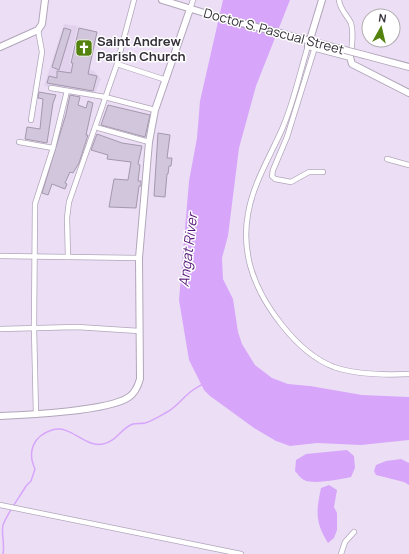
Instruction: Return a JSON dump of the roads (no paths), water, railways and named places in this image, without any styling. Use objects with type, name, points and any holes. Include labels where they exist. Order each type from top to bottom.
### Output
[{"type":"street","points":[[0,47],[38,30],[42,24],[45,0]]},
{"type":"street","points":[[68,256],[67,218],[69,202],[117,64],[134,0]]},
{"type":"street","name":"Doctor S. Pascual Street","points":[[162,0],[211,15],[409,67]]},
{"type":"street","points":[[0,416],[36,414],[110,405],[129,397],[136,389],[140,379],[139,258],[148,142],[154,110],[166,80],[193,0]]},
{"type":"street","points":[[322,0],[284,125],[254,189],[248,214],[247,242],[250,265],[262,294],[288,334],[309,354],[334,367],[358,372],[409,374]]},
{"type":"street","points":[[339,0],[340,7],[353,30],[350,56],[352,64],[409,93]]},
{"type":"street","points":[[31,120],[42,52],[38,30]]},
{"type":"street","points":[[308,46],[350,56]]},
{"type":"street","points":[[315,48],[287,137],[273,170],[272,176],[275,179],[290,182],[309,172],[323,172]]},
{"type":"street","points":[[117,64],[166,80]]},
{"type":"street","points":[[51,88],[105,97],[154,110]]},
{"type":"street","points":[[36,414],[34,328],[35,204],[53,148],[67,91]]},
{"type":"street","points":[[95,127],[148,142]]},
{"type":"street","points":[[19,142],[53,148]]},
{"type":"street","points":[[388,159],[409,165]]},
{"type":"street","points":[[0,256],[139,258]]},
{"type":"street","points":[[0,329],[77,327],[139,331]]},
{"type":"street","points":[[1,505],[242,554]]},
{"type":"street","points":[[341,554],[345,542],[354,532]]},
{"type":"water","name":"Angat River","points":[[223,0],[290,0],[256,86],[239,148],[228,236],[222,258],[223,279],[233,299],[238,332],[242,344],[255,365],[272,378],[288,384],[310,386],[362,395],[409,397],[409,440],[361,445],[317,443],[290,446],[276,441],[254,428],[210,396],[204,390],[189,360],[179,300],[189,181],[197,138],[200,101]]},
{"type":"water","points":[[347,450],[354,456],[355,468],[351,477],[314,482],[303,479],[295,471],[296,460],[306,454]]},
{"type":"water","points":[[401,459],[409,463],[409,485],[404,482],[376,475],[374,471],[376,465],[386,461]]},
{"type":"water","points":[[329,485],[337,490],[334,507],[337,513],[337,530],[334,538],[328,543],[319,523],[318,504],[321,488]]},
{"type":"waterway","points":[[3,554],[3,525],[26,486],[31,481],[35,469],[32,457],[33,445],[40,436],[52,430],[59,429],[65,430],[90,443],[108,443],[129,426],[148,422],[170,410],[203,384]]},
{"type":"place","name":"Saint Andrew Parish Church","points":[[84,48]]}]
